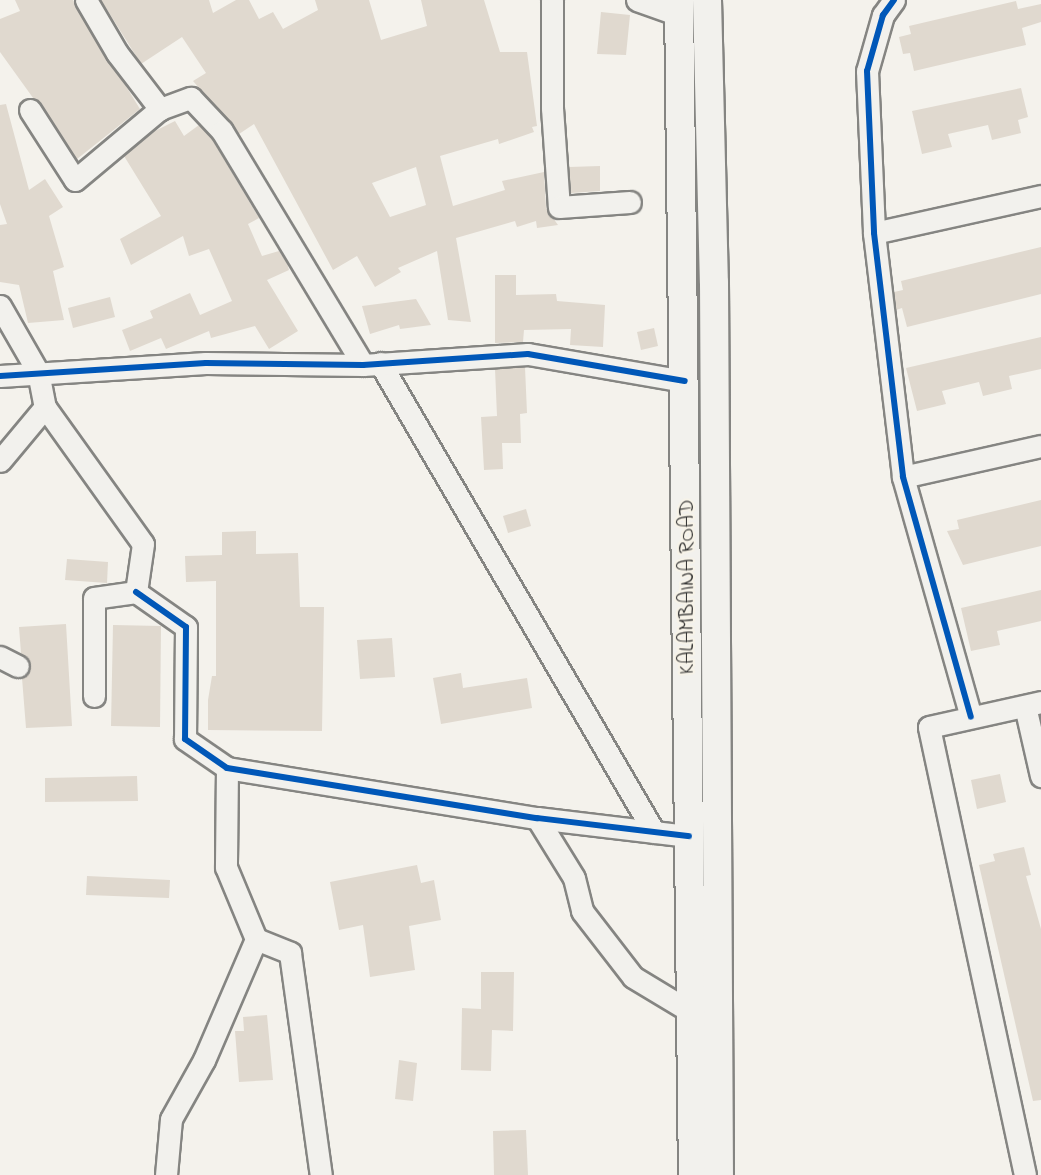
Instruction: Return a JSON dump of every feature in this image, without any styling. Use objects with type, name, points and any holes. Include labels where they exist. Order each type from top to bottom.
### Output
[{"type":"main road","name":"KALAMBAINA ROAD","points":[[707,0],[714,283],[719,1175]]},
{"type":"main road","name":"KALAMBAINA ROAD","points":[[679,7],[693,1175]]},
{"type":"street","points":[[86,0],[117,53],[160,110]]},
{"type":"street","points":[[552,0],[552,108],[559,207],[630,202]]},
{"type":"street","points":[[637,0],[679,7]]},
{"type":"street","points":[[894,0],[883,15],[867,71],[874,233],[903,477],[971,717]]},
{"type":"street","points":[[30,110],[75,180],[160,110],[191,98],[222,130],[372,364],[654,832]]},
{"type":"street","points":[[874,233],[1041,196]]},
{"type":"street","points":[[0,306],[38,372],[45,407],[143,544],[136,592]]},
{"type":"street","points":[[0,376],[206,363],[372,364],[528,354],[685,381]]},
{"type":"street","points":[[0,461],[45,407]]},
{"type":"street","points":[[903,477],[1041,446]]},
{"type":"street","points":[[94,696],[94,598],[136,592],[186,627],[184,739],[227,768],[537,818],[689,836]]},
{"type":"street","points":[[1025,1175],[929,727],[1033,704],[1041,776]]},
{"type":"street","points":[[227,768],[226,867],[256,939],[290,953],[321,1175]]},
{"type":"street","points":[[537,818],[574,878],[582,911],[633,977],[691,1012]]},
{"type":"street","points":[[166,1175],[171,1119],[204,1060],[256,939]]},
{"type":"building","points":[[15,0],[73,0],[140,109],[77,159],[0,52],[0,19],[20,11]]},
{"type":"building","points":[[101,0],[209,0],[213,13],[236,0],[249,0],[259,19],[273,12],[283,29],[318,10],[315,0],[369,0],[381,40],[427,26],[421,0],[484,0],[500,52],[527,52],[537,126],[532,127],[534,132],[499,144],[498,139],[440,156],[453,206],[505,190],[502,181],[544,172],[546,208],[558,225],[537,228],[536,221],[517,227],[515,221],[456,238],[471,322],[448,320],[437,251],[398,268],[401,272],[375,287],[357,256],[333,270],[254,124],[239,134],[193,81],[206,73],[182,37],[141,64]],"holes":[[[416,167],[426,205],[390,217],[372,183]]]},
{"type":"building","points":[[1016,1],[1018,9],[1041,4],[1041,22],[1022,28],[1026,45],[914,71],[910,53],[903,54],[899,37],[911,34],[909,26]]},
{"type":"building","points":[[601,12],[630,15],[626,55],[597,54]]},
{"type":"building","points":[[1021,88],[1028,117],[1018,120],[1021,133],[992,140],[988,125],[948,134],[952,147],[922,154],[912,111]]},
{"type":"building","points":[[6,104],[29,190],[45,179],[63,207],[49,216],[64,267],[53,271],[64,320],[28,323],[19,285],[0,282],[0,225],[7,224],[0,204],[0,105]]},
{"type":"building","points":[[175,121],[184,136],[199,125],[212,139],[259,218],[248,224],[262,256],[279,251],[287,263],[289,270],[267,280],[298,331],[269,349],[255,326],[211,338],[209,331],[166,349],[161,338],[130,351],[122,330],[153,318],[150,311],[190,293],[200,315],[232,301],[209,249],[189,256],[183,236],[131,265],[120,239],[161,216],[124,156],[153,132]]},
{"type":"building","points":[[600,166],[600,191],[571,193],[569,167]]},
{"type":"building","points":[[1041,247],[1041,294],[907,327],[902,308],[896,310],[894,292],[903,290],[901,281]]},
{"type":"building","points":[[495,275],[516,275],[516,295],[556,294],[557,301],[605,305],[603,347],[570,345],[571,329],[524,330],[523,342],[495,343]]},
{"type":"building","points":[[110,297],[115,317],[73,328],[68,308]]},
{"type":"building","points":[[416,299],[431,325],[400,329],[399,325],[370,334],[362,306]]},
{"type":"building","points":[[654,328],[658,346],[641,350],[637,332]]},
{"type":"building","points":[[1041,337],[1041,369],[1009,376],[1012,389],[983,396],[979,382],[942,391],[946,404],[917,411],[906,368]]},
{"type":"building","points":[[525,367],[527,413],[520,414],[521,443],[502,443],[503,469],[484,470],[481,417],[497,416],[495,369]]},
{"type":"building","points":[[1041,500],[1041,546],[963,565],[947,531],[959,529],[957,520]]},
{"type":"building","points":[[526,509],[531,526],[508,533],[503,516]]},
{"type":"building","points":[[256,531],[256,554],[298,553],[300,607],[324,607],[322,731],[208,730],[208,700],[212,676],[216,676],[216,581],[186,582],[185,556],[222,555],[222,532]]},
{"type":"building","points":[[67,559],[108,562],[107,583],[65,580]]},
{"type":"building","points":[[1041,590],[1041,621],[997,631],[1000,645],[971,651],[961,608]]},
{"type":"building","points":[[66,624],[72,726],[26,728],[22,678],[31,665],[21,653],[19,627]]},
{"type":"building","points":[[113,625],[161,626],[160,727],[111,726]]},
{"type":"building","points":[[392,638],[395,677],[360,679],[357,640]]},
{"type":"building","points":[[461,673],[463,688],[527,678],[532,708],[441,724],[433,678]]},
{"type":"building","points":[[1000,774],[1006,802],[977,809],[971,780]]},
{"type":"building","points":[[137,776],[138,801],[45,802],[45,778]]},
{"type":"building","points":[[1024,847],[1031,875],[1026,876],[1041,929],[1041,1100],[1033,1101],[979,865],[995,861],[993,854]]},
{"type":"building","points":[[417,865],[421,883],[434,880],[441,920],[409,926],[415,970],[370,977],[363,925],[339,930],[330,882]]},
{"type":"building","points":[[87,876],[170,880],[169,898],[86,895]]},
{"type":"building","points":[[481,972],[514,972],[513,1031],[492,1030],[491,1071],[461,1070],[462,1008],[481,1009]]},
{"type":"building","points":[[267,1015],[273,1080],[239,1082],[235,1031],[244,1031],[243,1017]]},
{"type":"building","points":[[399,1060],[417,1063],[413,1101],[395,1099]]},
{"type":"building","points":[[526,1130],[528,1175],[494,1175],[493,1131]]},
{"type":"cycle path","points":[[894,0],[883,15],[867,71],[874,233],[903,477],[971,717]]},
{"type":"cycle path","points":[[0,376],[206,363],[363,365],[528,354],[685,381]]},
{"type":"cycle path","points":[[136,592],[186,627],[185,739],[227,768],[537,818],[689,836]]}]
